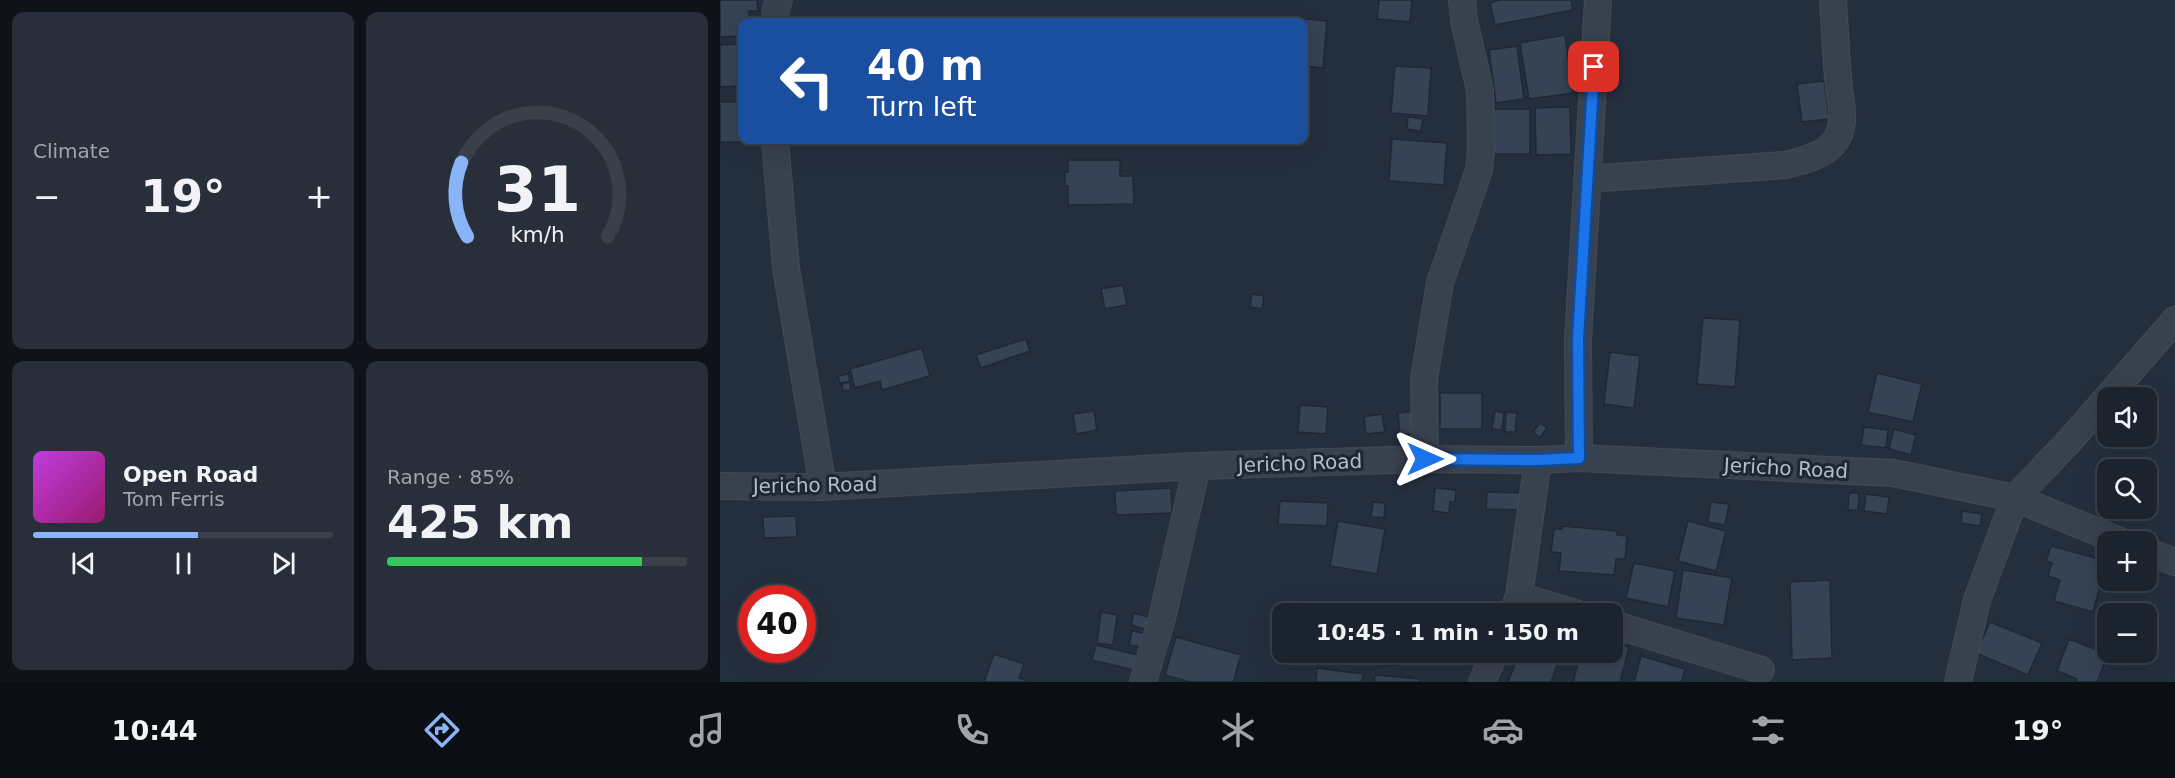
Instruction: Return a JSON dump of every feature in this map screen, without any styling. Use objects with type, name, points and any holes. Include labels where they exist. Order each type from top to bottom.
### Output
[{"type":"street","points":[[775,18],[779,0]]},
{"type":"street","points":[[1425,459],[1424,379],[1440,283],[1479,170],[1481,150],[1480,90],[1464,21],[1462,0]]},
{"type":"street","points":[[1579,458],[1578,339],[1598,0]]},
{"type":"street","points":[[1587,179],[1785,165],[1806,160],[1824,152],[1839,136],[1843,113],[1839,89],[1833,0]]},
{"type":"street","points":[[775,144],[786,268],[823,487]]},
{"type":"street","points":[[1958,682],[1977,600],[2015,498],[2073,437],[2175,320]]},
{"type":"street","name":"Jericho Road","points":[[720,486],[823,487],[1197,466],[1425,459],[1579,458],[1893,473],[2015,498],[2097,532]]},
{"type":"street","points":[[1516,603],[1538,460]]},
{"type":"street","points":[[1143,682],[1162,618],[1197,466]]},
{"type":"street","points":[[2157,555],[2175,562]]},
{"type":"street","points":[[1623,627],[1761,670]]},
{"type":"street","points":[[1482,682],[1490,663]]},
{"type":"building","points":[[720,0],[757,0],[758,11],[749,11],[749,18],[738,18],[738,36],[720,37]]},
{"type":"building","points":[[1379,0],[1412,0],[1410,22],[1377,19]]},
{"type":"building","points":[[1499,0],[1571,0],[1573,10],[1495,25],[1490,3]]},
{"type":"building","points":[[1308,19],[1327,21],[1323,68],[1308,66]]},
{"type":"building","points":[[1565,35],[1573,93],[1529,99],[1520,43]]},
{"type":"building","points":[[738,44],[738,86],[720,87],[720,45]]},
{"type":"building","points":[[1517,46],[1524,99],[1496,103],[1489,50]]},
{"type":"building","points":[[1395,66],[1431,68],[1428,116],[1391,113]]},
{"type":"building","points":[[1824,81],[1829,119],[1802,122],[1797,84]]},
{"type":"building","points":[[720,102],[738,102],[738,142],[720,142]]},
{"type":"building","points":[[1570,107],[1571,154],[1536,155],[1535,108]]},
{"type":"building","points":[[1493,109],[1530,109],[1530,154],[1493,154]]},
{"type":"building","points":[[1408,117],[1423,119],[1421,131],[1407,129]]},
{"type":"building","points":[[1392,139],[1447,143],[1444,185],[1389,181]]},
{"type":"building","points":[[1068,160],[1120,160],[1120,176],[1133,176],[1134,204],[1068,205],[1065,171],[1068,172]]},
{"type":"building","points":[[1123,285],[1127,305],[1105,309],[1101,289]]},
{"type":"building","points":[[1252,294],[1264,296],[1262,309],[1250,307]]},
{"type":"building","points":[[1703,318],[1740,320],[1735,387],[1697,384]]},
{"type":"building","points":[[1026,339],[1030,351],[981,368],[976,355]]},
{"type":"building","points":[[922,348],[930,376],[882,390],[880,381],[855,388],[850,369]]},
{"type":"building","points":[[1610,352],[1640,356],[1634,408],[1604,404]]},
{"type":"building","points":[[1877,373],[1922,384],[1913,422],[1868,412]]},
{"type":"building","points":[[848,374],[850,381],[840,383],[838,376]]},
{"type":"building","points":[[850,382],[851,390],[843,391],[842,384]]},
{"type":"building","points":[[1440,393],[1482,393],[1482,429],[1440,429]]},
{"type":"building","points":[[1300,405],[1328,407],[1326,434],[1298,432]]},
{"type":"building","points":[[1094,411],[1097,430],[1076,434],[1073,414]]},
{"type":"building","points":[[1416,411],[1418,433],[1400,435],[1398,413]]},
{"type":"building","points":[[1495,411],[1504,413],[1502,430],[1492,429]]},
{"type":"building","points":[[1506,412],[1517,413],[1515,432],[1505,432]]},
{"type":"building","points":[[1382,414],[1385,432],[1366,434],[1364,417]]},
{"type":"building","points":[[1540,423],[1547,428],[1540,438],[1533,432]]},
{"type":"building","points":[[1864,427],[1888,430],[1886,448],[1861,445]]},
{"type":"building","points":[[1894,429],[1916,435],[1911,455],[1889,449]]},
{"type":"building","points":[[1171,488],[1172,513],[1116,515],[1115,491]]},
{"type":"building","points":[[1435,488],[1456,490],[1455,502],[1450,502],[1449,513],[1433,511]]},
{"type":"building","points":[[1487,492],[1521,493],[1520,510],[1486,509]]},
{"type":"building","points":[[1849,493],[1859,493],[1858,510],[1848,510]]},
{"type":"building","points":[[1866,494],[1889,497],[1887,514],[1864,511]]},
{"type":"building","points":[[1280,501],[1328,503],[1327,526],[1278,524]]},
{"type":"building","points":[[1373,502],[1385,503],[1384,518],[1371,517]]},
{"type":"building","points":[[1711,502],[1729,504],[1725,525],[1708,522]]},
{"type":"building","points":[[1962,511],[1982,514],[1980,526],[1961,523]]},
{"type":"building","points":[[796,516],[797,537],[764,538],[763,517]]},
{"type":"building","points":[[1338,521],[1385,529],[1377,574],[1330,566]]},
{"type":"building","points":[[1688,521],[1726,531],[1716,571],[1678,561]]},
{"type":"building","points":[[1562,526],[1617,531],[1617,535],[1627,536],[1625,559],[1616,559],[1614,575],[1559,571],[1561,553],[1551,552],[1554,529],[1562,529]]},
{"type":"building","points":[[2051,546],[2097,558],[2099,591],[2093,612],[2054,601],[2060,580],[2048,576],[2052,563],[2046,561]]},
{"type":"building","points":[[1634,563],[1675,571],[1668,607],[1626,598]]},
{"type":"building","points":[[1683,570],[1732,578],[1724,625],[1676,618]]},
{"type":"building","points":[[1830,580],[1832,658],[1792,660],[1790,582]]},
{"type":"building","points":[[1101,612],[1117,615],[1113,645],[1097,643]]},
{"type":"building","points":[[1134,613],[1152,618],[1149,630],[1131,625]]},
{"type":"building","points":[[1990,622],[2042,643],[2028,675],[1976,653]]},
{"type":"building","points":[[1132,631],[1144,633],[1141,647],[1129,645]]},
{"type":"building","points":[[1176,637],[1241,655],[1233,682],[1190,682],[1165,675]]},
{"type":"building","points":[[2069,639],[2097,650],[2097,663],[2104,663],[2097,682],[2076,682],[2077,679],[2057,671]]},
{"type":"building","points":[[1096,645],[1138,655],[1134,670],[1092,660]]},
{"type":"building","points":[[1623,645],[1629,647],[1620,682],[1573,682],[1578,663],[1623,663]]},
{"type":"building","points":[[994,654],[1024,664],[1019,678],[1025,680],[1024,682],[984,682]]},
{"type":"building","points":[[1641,656],[1685,669],[1681,682],[1634,682]]},
{"type":"building","points":[[1381,663],[1413,663],[1381,666]]},
{"type":"building","points":[[1516,663],[1558,663],[1551,682],[1508,682]]},
{"type":"building","points":[[1317,668],[1363,674],[1362,682],[1316,682]]},
{"type":"building","points":[[1375,675],[1420,679],[1420,682],[1374,682]]},
{"type":"route","points":[[1425,459],[1579,458],[1578,339],[1594,67]]}]
